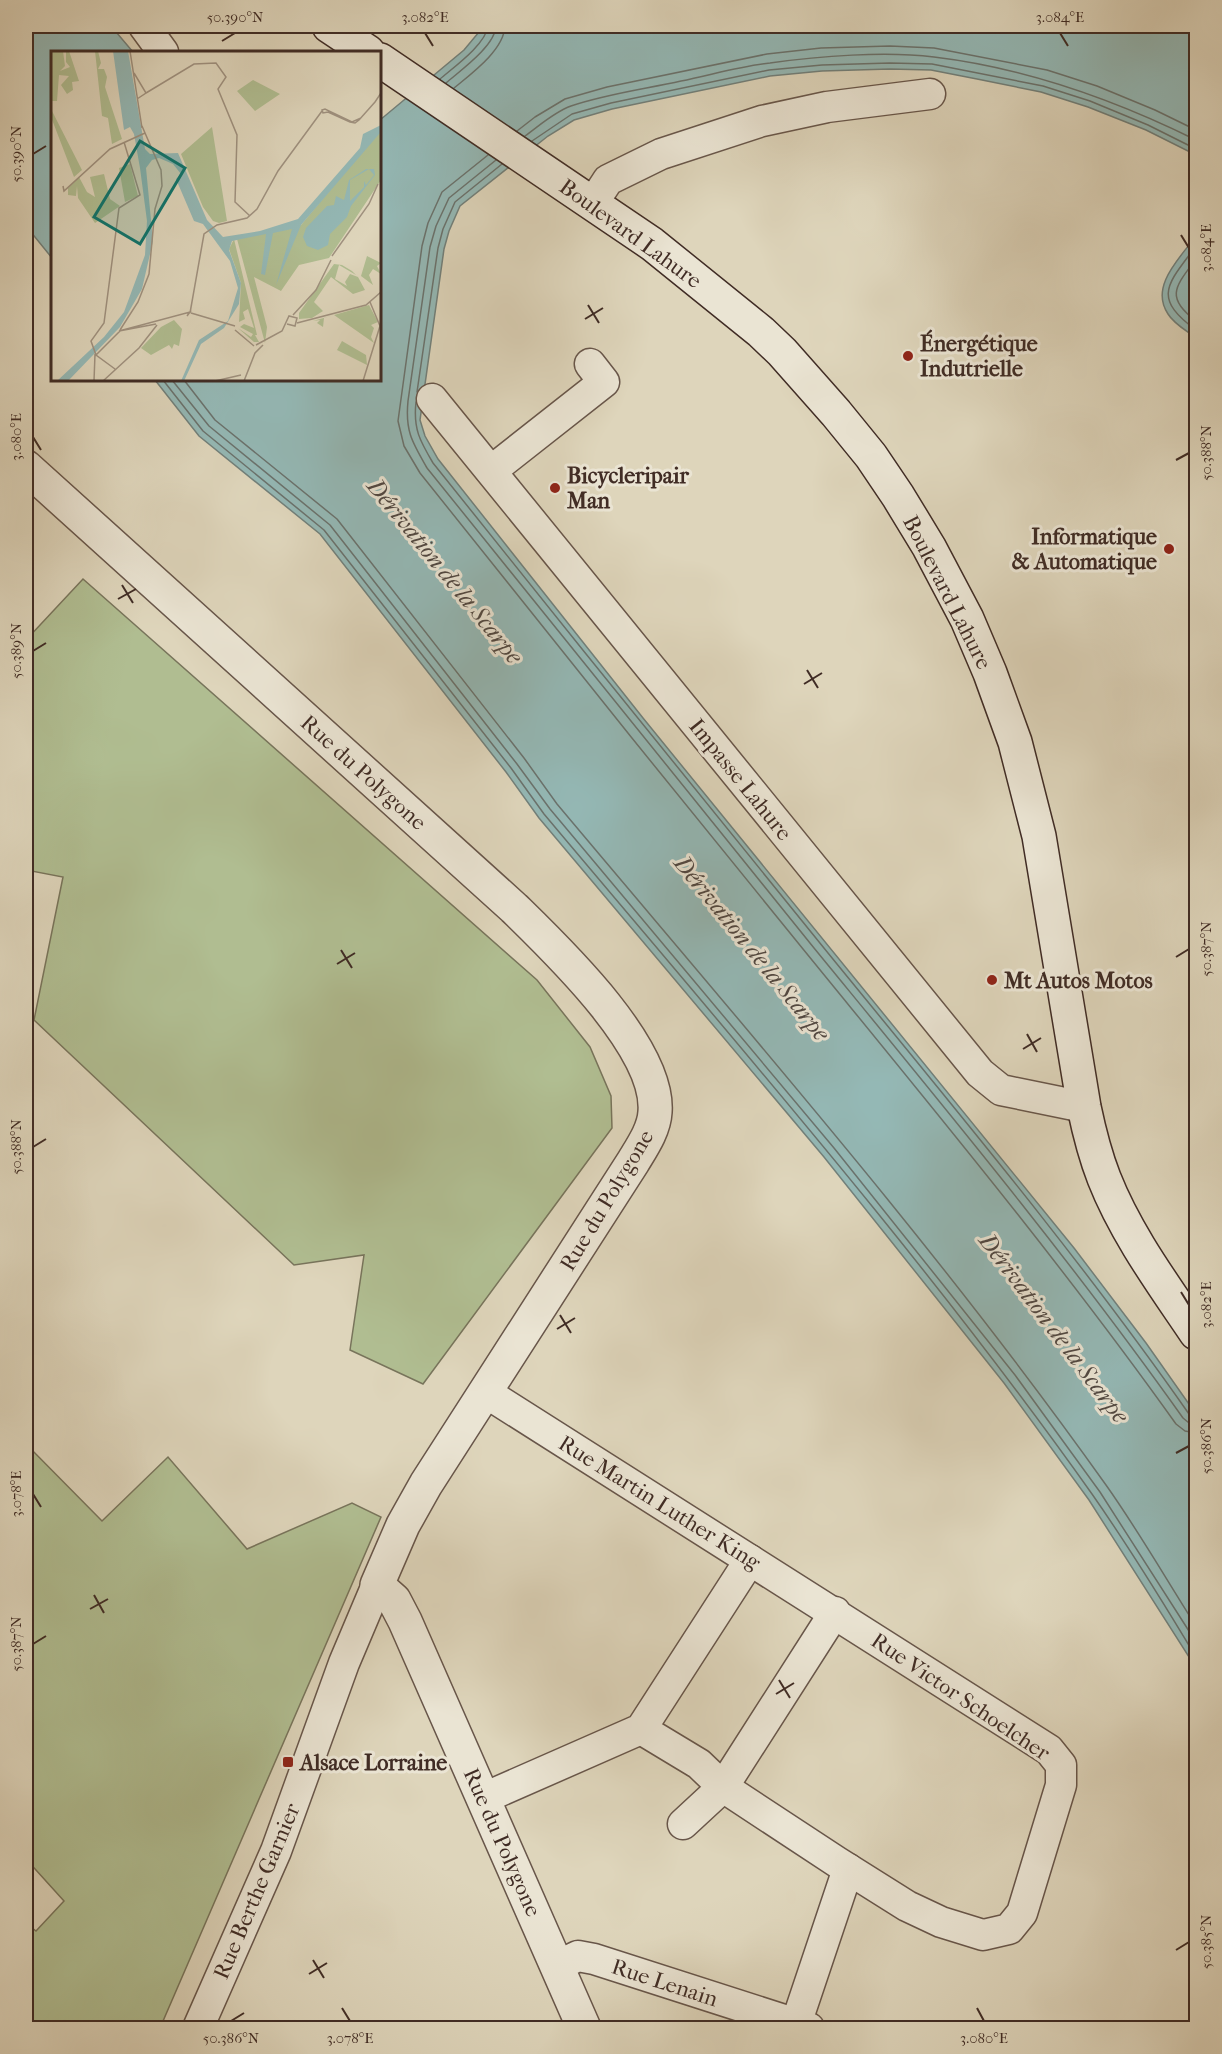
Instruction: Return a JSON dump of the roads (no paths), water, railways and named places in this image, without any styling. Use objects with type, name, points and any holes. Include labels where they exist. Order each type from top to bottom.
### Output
[{"type":"street","points":[[144,26],[162,51]]},
{"type":"street","points":[[329,26],[366,51]]},
{"type":"street","name":"Boulevard Lahure","points":[[381,61],[652,244],[753,326],[782,352],[818,392],[871,456],[898,496],[929,546],[980,649],[1008,720],[1022,766],[1041,846],[1084,1107],[1093,1145],[1112,1195],[1136,1239],[1197,1333]]},
{"type":"street","points":[[593,203],[608,180],[661,154],[750,125],[827,107],[930,94]]},
{"type":"street","points":[[491,471],[604,382],[590,364]]},
{"type":"street","name":"Impasse Lahure","points":[[432,399],[980,1073],[1001,1090],[1084,1107]]},
{"type":"street","name":"Rue du Polygone","points":[[26,467],[514,908],[590,989],[625,1034],[646,1068],[652,1084],[655,1113],[646,1140],[420,1494],[403,1525],[377,1585],[399,1608],[584,2028]]},
{"type":"street","name":"Rue Martin Luther King","points":[[485,1392],[835,1612]]},
{"type":"street","points":[[484,1798],[641,1729],[750,1560]]},
{"type":"street","name":"Rue Berthe Garnier","points":[[198,2028],[276,1851],[344,1663],[377,1585]]},
{"type":"street","points":[[683,1824],[723,1787],[835,1612]]},
{"type":"street","name":"Rue Victor Schoelcher","points":[[641,1729],[699,1764],[723,1787],[907,1906],[941,1922],[983,1935],[1009,1929],[1022,1913],[1061,1785],[1061,1765],[1049,1750],[835,1612]]},
{"type":"street","points":[[802,2026],[848,1869]]},
{"type":"street","name":"Rue Lenain","points":[[557,1966],[578,1956],[594,1959],[802,2026]]},
{"type":"water","points":[[26,26],[111,26],[132,51],[51,51],[51,257],[26,226]]},
{"type":"water","name":"Dérivation de la Scarpe","points":[[484,26],[1196,26],[1196,155],[1146,130],[1088,107],[1041,92],[931,70],[822,71],[770,76],[612,109],[574,120],[548,136],[460,206],[444,249],[420,420],[425,436],[438,459],[643,718],[1074,1248],[1196,1414],[1196,1668],[1089,1500],[1004,1383],[824,1157],[539,818],[506,772],[320,534],[199,436],[156,381],[381,381],[381,119],[464,50]]},
{"type":"water","points":[[1196,236],[1196,338],[1171,318],[1163,303],[1162,293],[1169,272]]},
{"type":"place","name":"Énergétique Indutrielle","points":[[908,356]]},
{"type":"place","name":"Bicycleripair Man","points":[[555,488]]},
{"type":"place","name":"Informatique & Automatique","points":[[1169,549]]},
{"type":"place","name":"Mt Autos Motos","points":[[992,980]]},
{"type":"place","name":"Alsace Lorraine","points":[[288,1762]]}]
